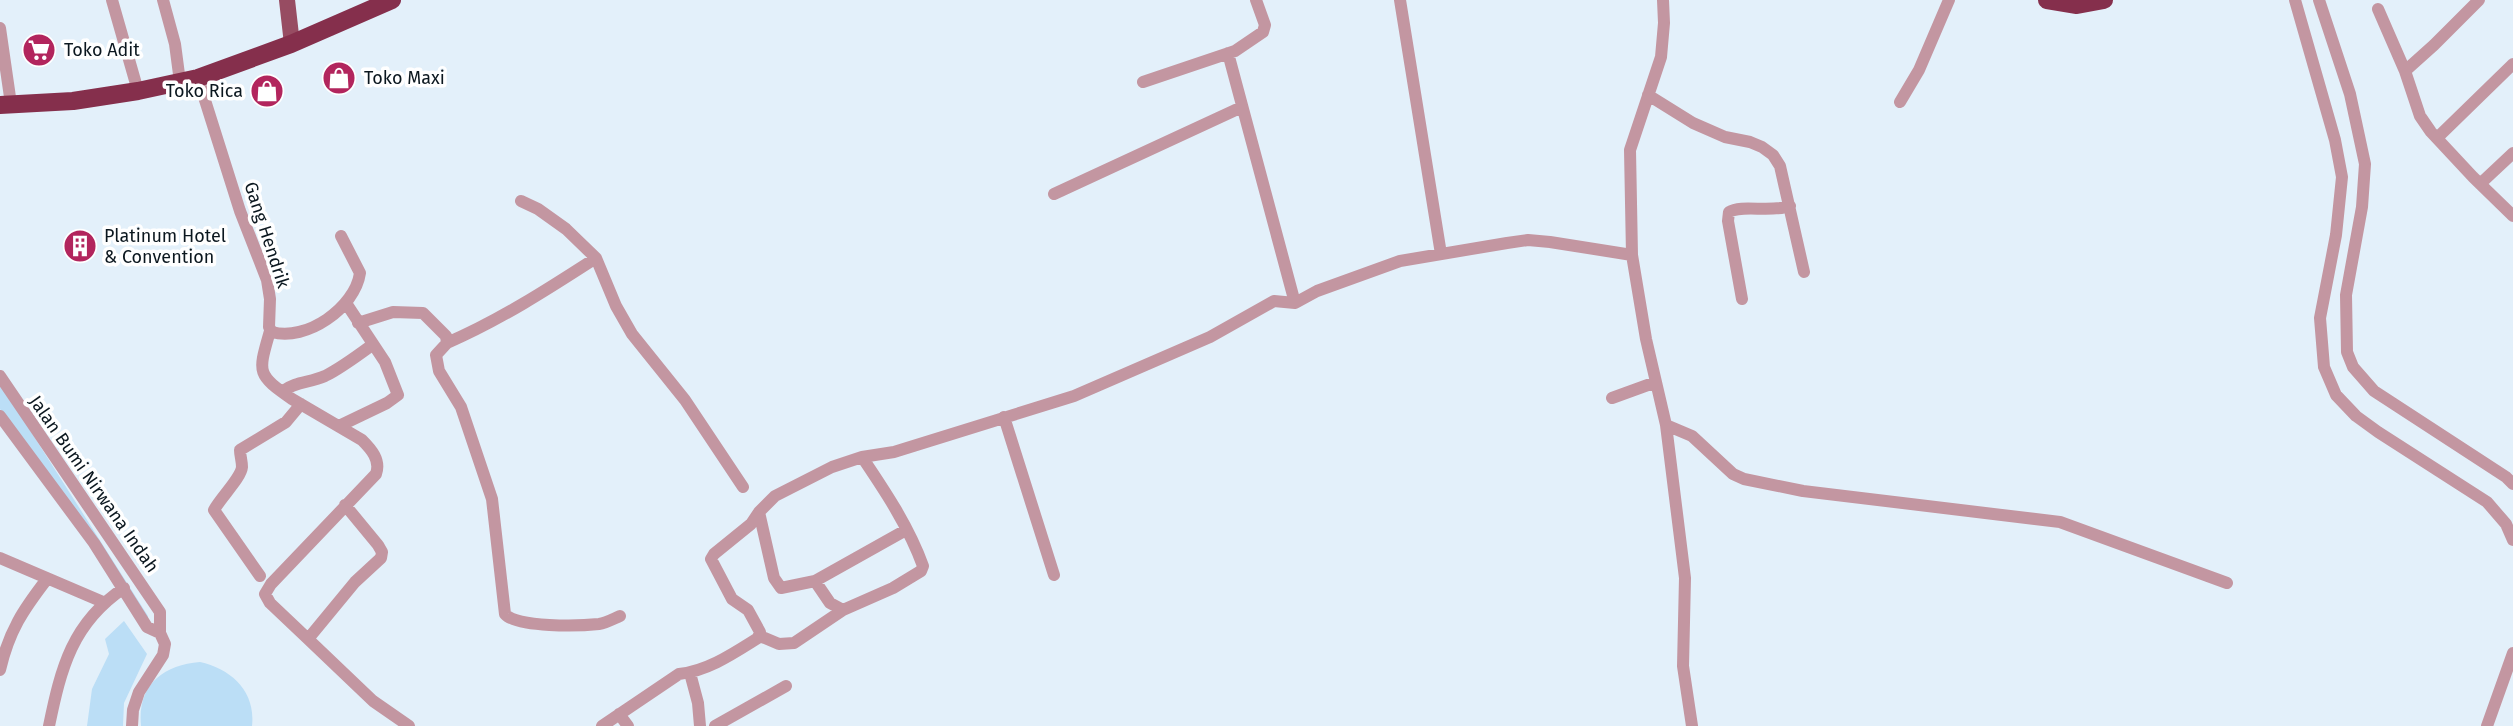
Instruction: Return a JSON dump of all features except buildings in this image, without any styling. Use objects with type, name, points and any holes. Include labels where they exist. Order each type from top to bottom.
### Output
[{"type":"highway","points":[[6,104],[73,101],[189,80],[292,44],[392,0]]},
{"type":"highway","points":[[2047,0],[2077,5],[2104,0]]},
{"type":"main road","points":[[287,0],[292,44]]},
{"type":"street","points":[[112,0],[138,91]]},
{"type":"street","name":"Gang Hendrik","points":[[163,0],[175,44],[267,281],[270,331],[262,363],[263,374],[268,383],[292,398]]},
{"type":"street","points":[[1143,82],[1228,53],[1264,32],[1265,25],[1256,0]]},
{"type":"street","points":[[1400,0],[1441,254]]},
{"type":"street","points":[[1663,0],[1661,57],[1629,150],[1632,255],[1646,339],[1666,425],[1685,578],[1683,666],[1692,726]]},
{"type":"street","points":[[1900,102],[1919,70],[1949,0]]},
{"type":"street","points":[[2295,0],[2335,140],[2342,177],[2336,235],[2320,318],[2324,366],[2336,395],[2356,416],[2487,502],[2506,524],[2513,540]]},
{"type":"street","points":[[2319,0],[2350,94],[2365,164],[2362,207],[2346,295],[2345,337],[2353,367],[2374,391],[2513,484]]},
{"type":"street","points":[[2405,71],[2479,0]]},
{"type":"street","points":[[2378,9],[2405,71],[2420,116],[2437,138],[2513,216]]},
{"type":"street","points":[[0,29],[6,104]]},
{"type":"street","points":[[1228,53],[1295,303]]},
{"type":"street","points":[[2437,138],[2513,64]]},
{"type":"street","points":[[1648,95],[1693,123],[1725,137],[1751,142],[1773,155],[1780,166],[1804,272]]},
{"type":"street","points":[[1054,194],[1242,107]]},
{"type":"street","points":[[2480,184],[2513,153]]},
{"type":"street","points":[[521,201],[559,224],[596,258],[632,334],[685,400],[743,487]]},
{"type":"street","points":[[1742,299],[1728,221],[1729,212],[1735,209],[1775,210],[1790,206]]},
{"type":"street","points":[[270,331],[281,334],[320,324],[337,313],[346,303],[358,283],[360,273],[341,236]]},
{"type":"street","points":[[862,457],[918,552],[923,566],[921,571],[893,588],[843,610],[794,643],[779,644],[760,636],[748,610],[732,599],[711,559],[751,524],[758,512],[775,496],[832,467],[862,457],[894,452],[1074,396],[1210,337],[1274,301],[1295,303],[1317,291],[1400,261],[1528,240],[1632,255]]},
{"type":"street","points":[[596,258],[481,328],[447,343],[436,355],[439,371],[461,407],[489,489],[505,614],[518,623],[545,625],[598,624],[620,616]]},
{"type":"street","points":[[339,426],[398,395],[385,362],[346,303]]},
{"type":"street","points":[[358,323],[393,312],[423,313],[446,336],[447,343]]},
{"type":"street","points":[[260,576],[214,510],[240,474],[240,450],[286,422],[292,398],[302,381],[325,376],[372,345]]},
{"type":"street","name":"Jalan Bumi Nirwana Indah","points":[[0,376],[160,612],[160,633],[148,627],[124,588],[0,416]]},
{"type":"street","points":[[1612,398],[1656,382]]},
{"type":"street","points":[[292,398],[362,440],[372,449],[378,465],[376,474],[271,584],[265,598],[373,701],[409,726]]},
{"type":"street","points":[[1004,417],[1054,575]]},
{"type":"street","points":[[1666,425],[1692,436],[1732,474],[1744,478],[1803,491],[2060,522],[2227,583]]},
{"type":"street","points":[[309,639],[355,582],[381,558],[382,552],[378,545],[345,505]]},
{"type":"street","points":[[758,512],[765,546],[777,585],[781,587],[815,581],[906,530]]},
{"type":"street","points":[[0,558],[103,602]]},
{"type":"street","points":[[0,670],[4,652],[20,613],[47,579]]},
{"type":"street","points":[[815,581],[830,603],[843,610]]},
{"type":"street","points":[[49,726],[56,689],[68,652],[103,602],[124,588]]},
{"type":"street","points":[[132,726],[133,710],[139,692],[163,655],[164,643],[160,633]]},
{"type":"street","points":[[602,726],[679,674],[690,673],[732,655],[760,636]]},
{"type":"street","points":[[2487,726],[2513,653]]},
{"type":"street","points":[[690,673],[698,703],[700,726]]},
{"type":"street","points":[[715,726],[786,686]]},
{"type":"street","points":[[620,714],[628,726]]},
{"type":"shaded area","points":[[0,383],[148,616],[147,624],[139,622],[0,409]]},
{"type":"shaded area","points":[[124,621],[147,654],[124,703],[123,726],[87,726],[92,689],[109,654],[105,639]]},
{"type":"shaded area","points":[[200,662],[222,670],[239,683],[250,702],[252,726],[141,726],[143,700],[155,680],[174,668]]},
{"type":"place","name":"Toko Adit","points":[[39,50]]},
{"type":"place","name":"Toko Maxi","points":[[339,78]]},
{"type":"place","name":"Toko Rica","points":[[267,91]]},
{"type":"place","name":"Platinum Hotel & Convention","points":[[80,246]]}]
